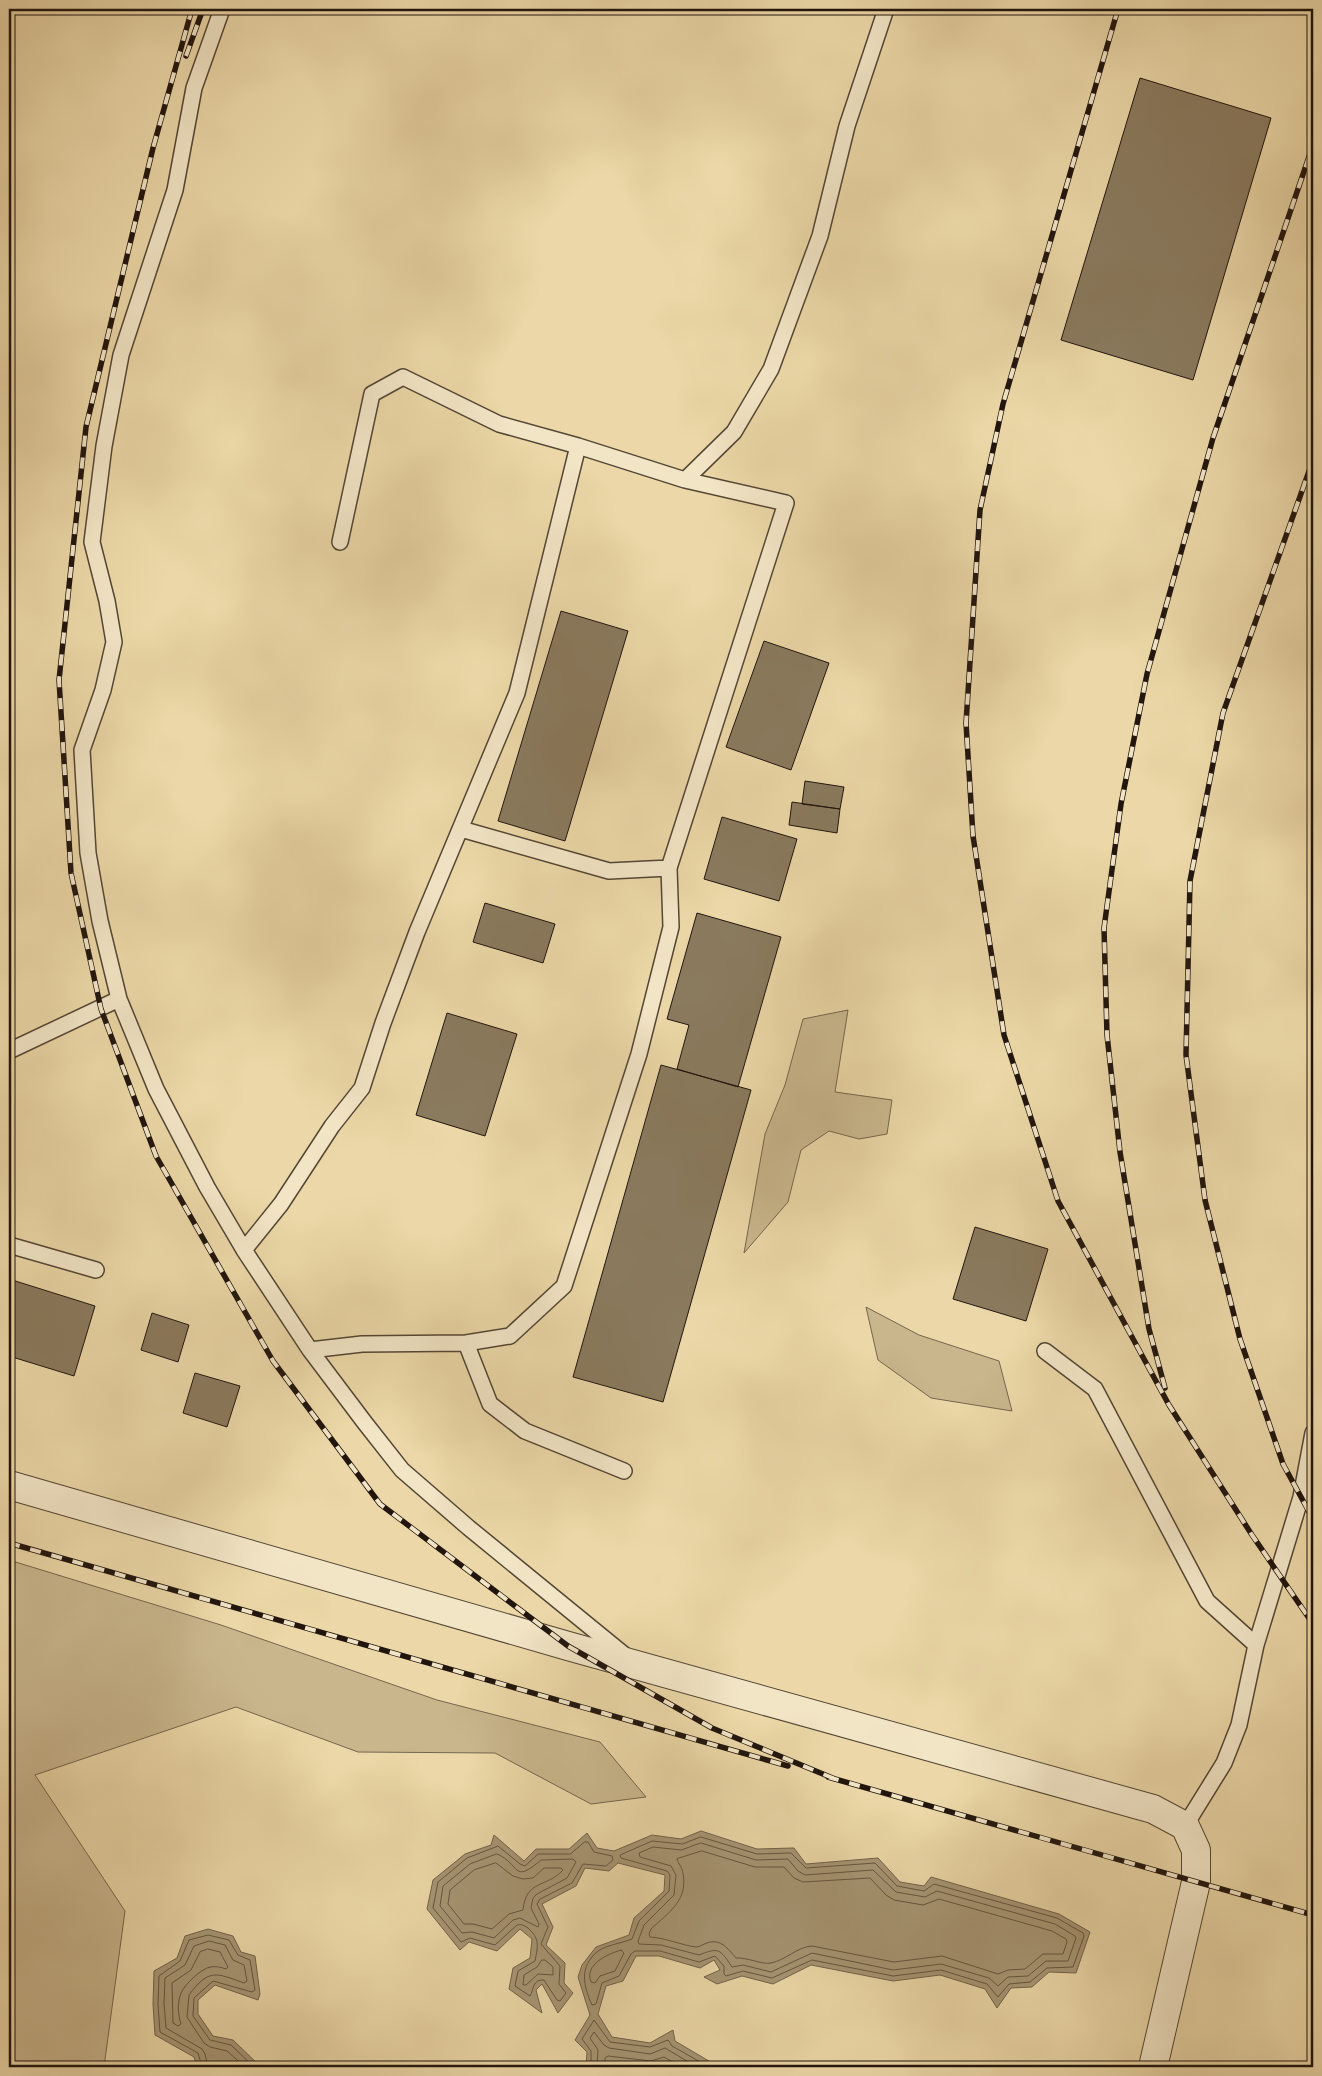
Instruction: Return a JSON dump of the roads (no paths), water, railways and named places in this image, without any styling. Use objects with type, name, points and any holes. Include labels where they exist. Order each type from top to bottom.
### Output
[{"type":"street","points":[[9,1485],[638,1665],[1152,1809],[1185,1826],[1196,1850],[1196,1882],[1153,2067]]},
{"type":"lane","points":[[222,9],[194,88],[175,190],[121,355],[104,446],[92,542],[107,601],[114,642],[103,690],[82,750],[88,853],[100,920],[119,999],[156,1089],[207,1187],[244,1250],[310,1350],[402,1470],[469,1528],[638,1665]]},
{"type":"lane","points":[[685,480],[734,432],[771,369],[820,236],[847,126],[886,9]]},
{"type":"lane","points":[[310,1350],[362,1344],[466,1343],[510,1336],[564,1286],[638,1054],[671,927],[669,868],[786,503],[685,480],[578,446],[499,424],[403,377],[372,394],[340,542]]},
{"type":"lane","points":[[244,1250],[281,1204],[332,1126],[362,1088],[383,1022],[417,932],[517,693],[578,446]]},
{"type":"lane","points":[[461,829],[609,871],[669,868]]},
{"type":"lane","points":[[9,1051],[119,999]]},
{"type":"lane","points":[[9,1245],[96,1270]]},
{"type":"lane","points":[[466,1343],[490,1404],[525,1431],[624,1471]]},
{"type":"lane","points":[[1045,1351],[1095,1389],[1207,1602],[1256,1645]]},
{"type":"lane","points":[[1185,1826],[1224,1763],[1239,1725],[1256,1645],[1301,1497],[1313,1433]]},
{"type":"water","points":[[701,1831],[757,1849],[794,1848],[806,1864],[878,1858],[900,1882],[924,1886],[931,1877],[1059,1914],[1090,1932],[1076,1973],[1049,1972],[1032,1987],[1011,1988],[997,2008],[985,1989],[940,1975],[893,1981],[811,1965],[773,1984],[742,1976],[717,1984],[704,1977],[720,1970],[714,1960],[700,1968],[659,1956],[636,1956],[623,1981],[606,1986],[598,2014],[612,2037],[650,2043],[673,2030],[675,2041],[719,2067],[586,2067],[587,2052],[575,2040],[590,2015],[578,1977],[582,1965],[596,1947],[629,1935],[634,1918],[664,1891],[665,1875],[618,1863],[609,1871],[585,1868],[576,1886],[542,1904],[553,1927],[546,1945],[565,1963],[564,1983],[573,1993],[558,2013],[542,1984],[536,1990],[542,2013],[509,1989],[513,1968],[530,1958],[532,1939],[520,1929],[497,1951],[469,1942],[460,1950],[427,1909],[433,1880],[465,1854],[491,1845],[494,1835],[524,1861],[536,1849],[569,1849],[587,1833],[597,1848],[614,1851],[652,1835],[681,1839]]},
{"type":"water","points":[[208,1929],[233,1936],[241,1952],[255,1956],[260,1994],[258,2000],[215,1985],[198,2000],[198,2014],[213,2036],[233,2040],[261,2067],[197,2067],[194,2057],[155,2035],[153,2004],[154,1971],[177,1958],[185,1936]]},
{"type":"railway","points":[[192,9],[153,148],[86,427],[59,680],[71,873],[101,1009],[156,1156],[273,1361],[380,1504],[568,1646],[712,1728],[835,1779]]},
{"type":"railway","points":[[186,56],[203,9]]},
{"type":"railway","points":[[1118,9],[1003,404],[980,510],[966,723],[973,836],[1004,1035],[1058,1201],[1169,1405],[1252,1535],[1313,1624]]},
{"type":"railway","points":[[1165,1388],[1149,1329],[1120,1152],[1107,1035],[1104,928],[1121,804],[1147,674],[1213,438],[1313,145]]},
{"type":"railway","points":[[1313,460],[1223,713],[1190,881],[1186,1055],[1205,1200],[1240,1339],[1283,1464],[1313,1519]]},
{"type":"railway","points":[[9,1543],[788,1766]]},
{"type":"railway","points":[[828,1777],[1313,1915]]}]
